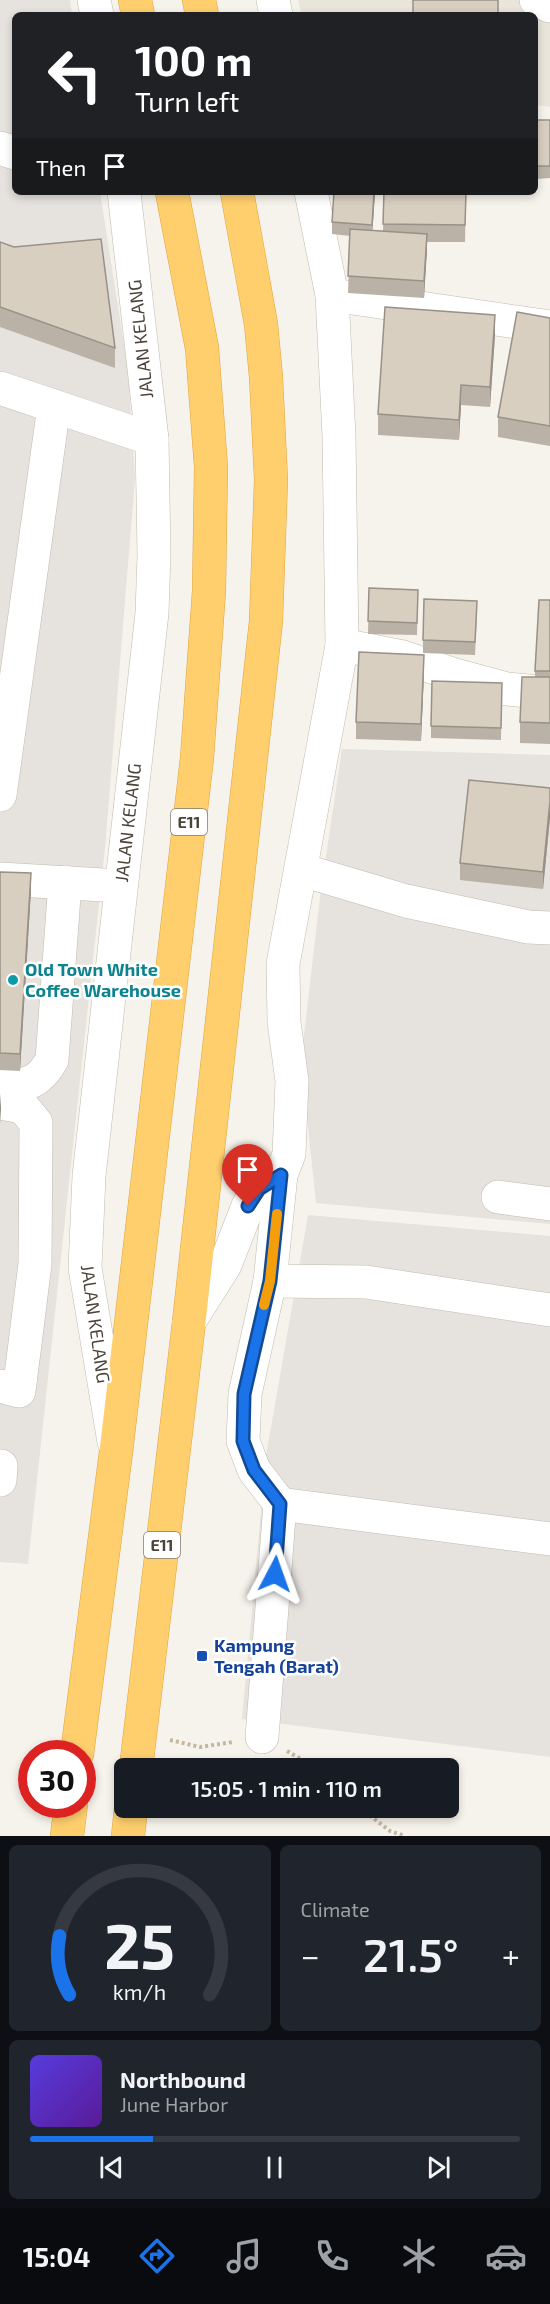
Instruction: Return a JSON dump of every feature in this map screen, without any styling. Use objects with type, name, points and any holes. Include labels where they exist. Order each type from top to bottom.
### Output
[{"type":"highway","name":"E11","points":[[79,1740],[116,1452],[197,758],[209,591],[212,467],[202,348],[173,195]]},
{"type":"highway","name":"E11","points":[[137,1758],[189,1322],[261,677],[270,540],[269,426],[261,324],[238,195]]},
{"type":"highway","points":[[128,1836],[130,1818]]},
{"type":"street","points":[[536,0],[550,6]]},
{"type":"street","name":"JALAN KELANG","points":[[116,1452],[85,1268],[89,1176],[152,613],[154,555],[152,439],[124,195]]},
{"type":"street","points":[[262,1737],[280,1504],[254,1470],[243,1441],[244,1394],[270,1281],[281,1175],[289,1154],[292,1081],[284,1022],[283,963],[342,645],[339,436],[332,295],[312,195]]},
{"type":"street","points":[[332,295],[550,327]]},
{"type":"street","points":[[0,388],[152,439]]},
{"type":"street","points":[[0,795],[54,406]]},
{"type":"street","points":[[342,645],[403,657],[455,675],[507,689],[550,693]]},
{"type":"street","points":[[302,870],[406,901],[528,927],[550,928]]},
{"type":"street","points":[[0,879],[122,886]]},
{"type":"street","points":[[0,1084],[18,1085],[32,1082],[45,1072],[52,1060],[65,882]]},
{"type":"street","points":[[0,1103],[23,1107],[36,1123],[35,1264],[19,1391],[0,1386]]},
{"type":"street","points":[[189,1322],[225,1265],[248,1206],[259,1189],[281,1175]]},
{"type":"street","points":[[498,1197],[550,1204]]},
{"type":"street","points":[[35,1264],[85,1268]]},
{"type":"street","points":[[270,1281],[366,1282],[550,1310]]},
{"type":"street","points":[[280,1504],[550,1539]]},
{"type":"path","points":[[140,1733],[200,1747],[262,1737]]},
{"type":"path","points":[[373,1818],[390,1831],[405,1836]]},
{"type":"shaded area","points":[[0,0],[70,0],[72,12],[12,12],[12,195],[100,195],[128,370],[135,478],[105,848],[28,1564],[0,1562]]},
{"type":"shaded area","points":[[298,0],[550,0],[550,107],[538,105],[538,12],[301,12]]},
{"type":"shaded area","points":[[342,749],[550,755],[550,1224],[316,1203],[301,1061],[320,897]]},
{"type":"shaded area","points":[[308,1215],[550,1236],[550,1757],[242,1719],[266,1456]]},
{"type":"building","points":[[413,0],[498,0],[498,12],[413,12]]},
{"type":"building","points":[[538,120],[550,120],[550,166],[538,166]]},
{"type":"building","points":[[334,195],[374,195],[372,225],[332,222]]},
{"type":"building","points":[[384,195],[466,195],[465,225],[383,224]]},
{"type":"building","points":[[350,229],[427,234],[424,281],[348,276]]},
{"type":"building","points":[[101,239],[115,348],[0,307],[0,242],[14,247]]},
{"type":"building","points":[[385,307],[495,315],[490,387],[461,385],[459,420],[378,414]]},
{"type":"building","points":[[517,312],[550,318],[550,426],[498,417]]},
{"type":"building","points":[[369,588],[418,590],[417,623],[368,621]]},
{"type":"building","points":[[424,599],[477,601],[475,642],[423,640]]},
{"type":"building","points":[[539,600],[550,600],[550,671],[535,671]]},
{"type":"building","points":[[359,652],[424,655],[421,724],[356,722]]},
{"type":"building","points":[[522,677],[550,677],[550,723],[520,722]]},
{"type":"building","points":[[432,681],[502,683],[501,728],[431,726]]},
{"type":"building","points":[[469,780],[550,788],[543,872],[460,863]]},
{"type":"building","name":"Old Town White Coffee Warehouse","points":[[0,872],[31,873],[20,1054],[0,1053]]},
{"type":"slow traffic","points":[[264,1305],[270,1281],[277,1214]]},
{"type":"place","name":"Old Town White Coffee Warehouse","points":[[13,980]]},
{"type":"place","name":"Kampung Tengah (Barat)","points":[[202,1656]]},
{"type":"route","points":[[248,1206],[259,1189],[281,1175],[270,1281],[244,1394],[243,1441],[254,1470],[280,1504],[275,1574]]}]
